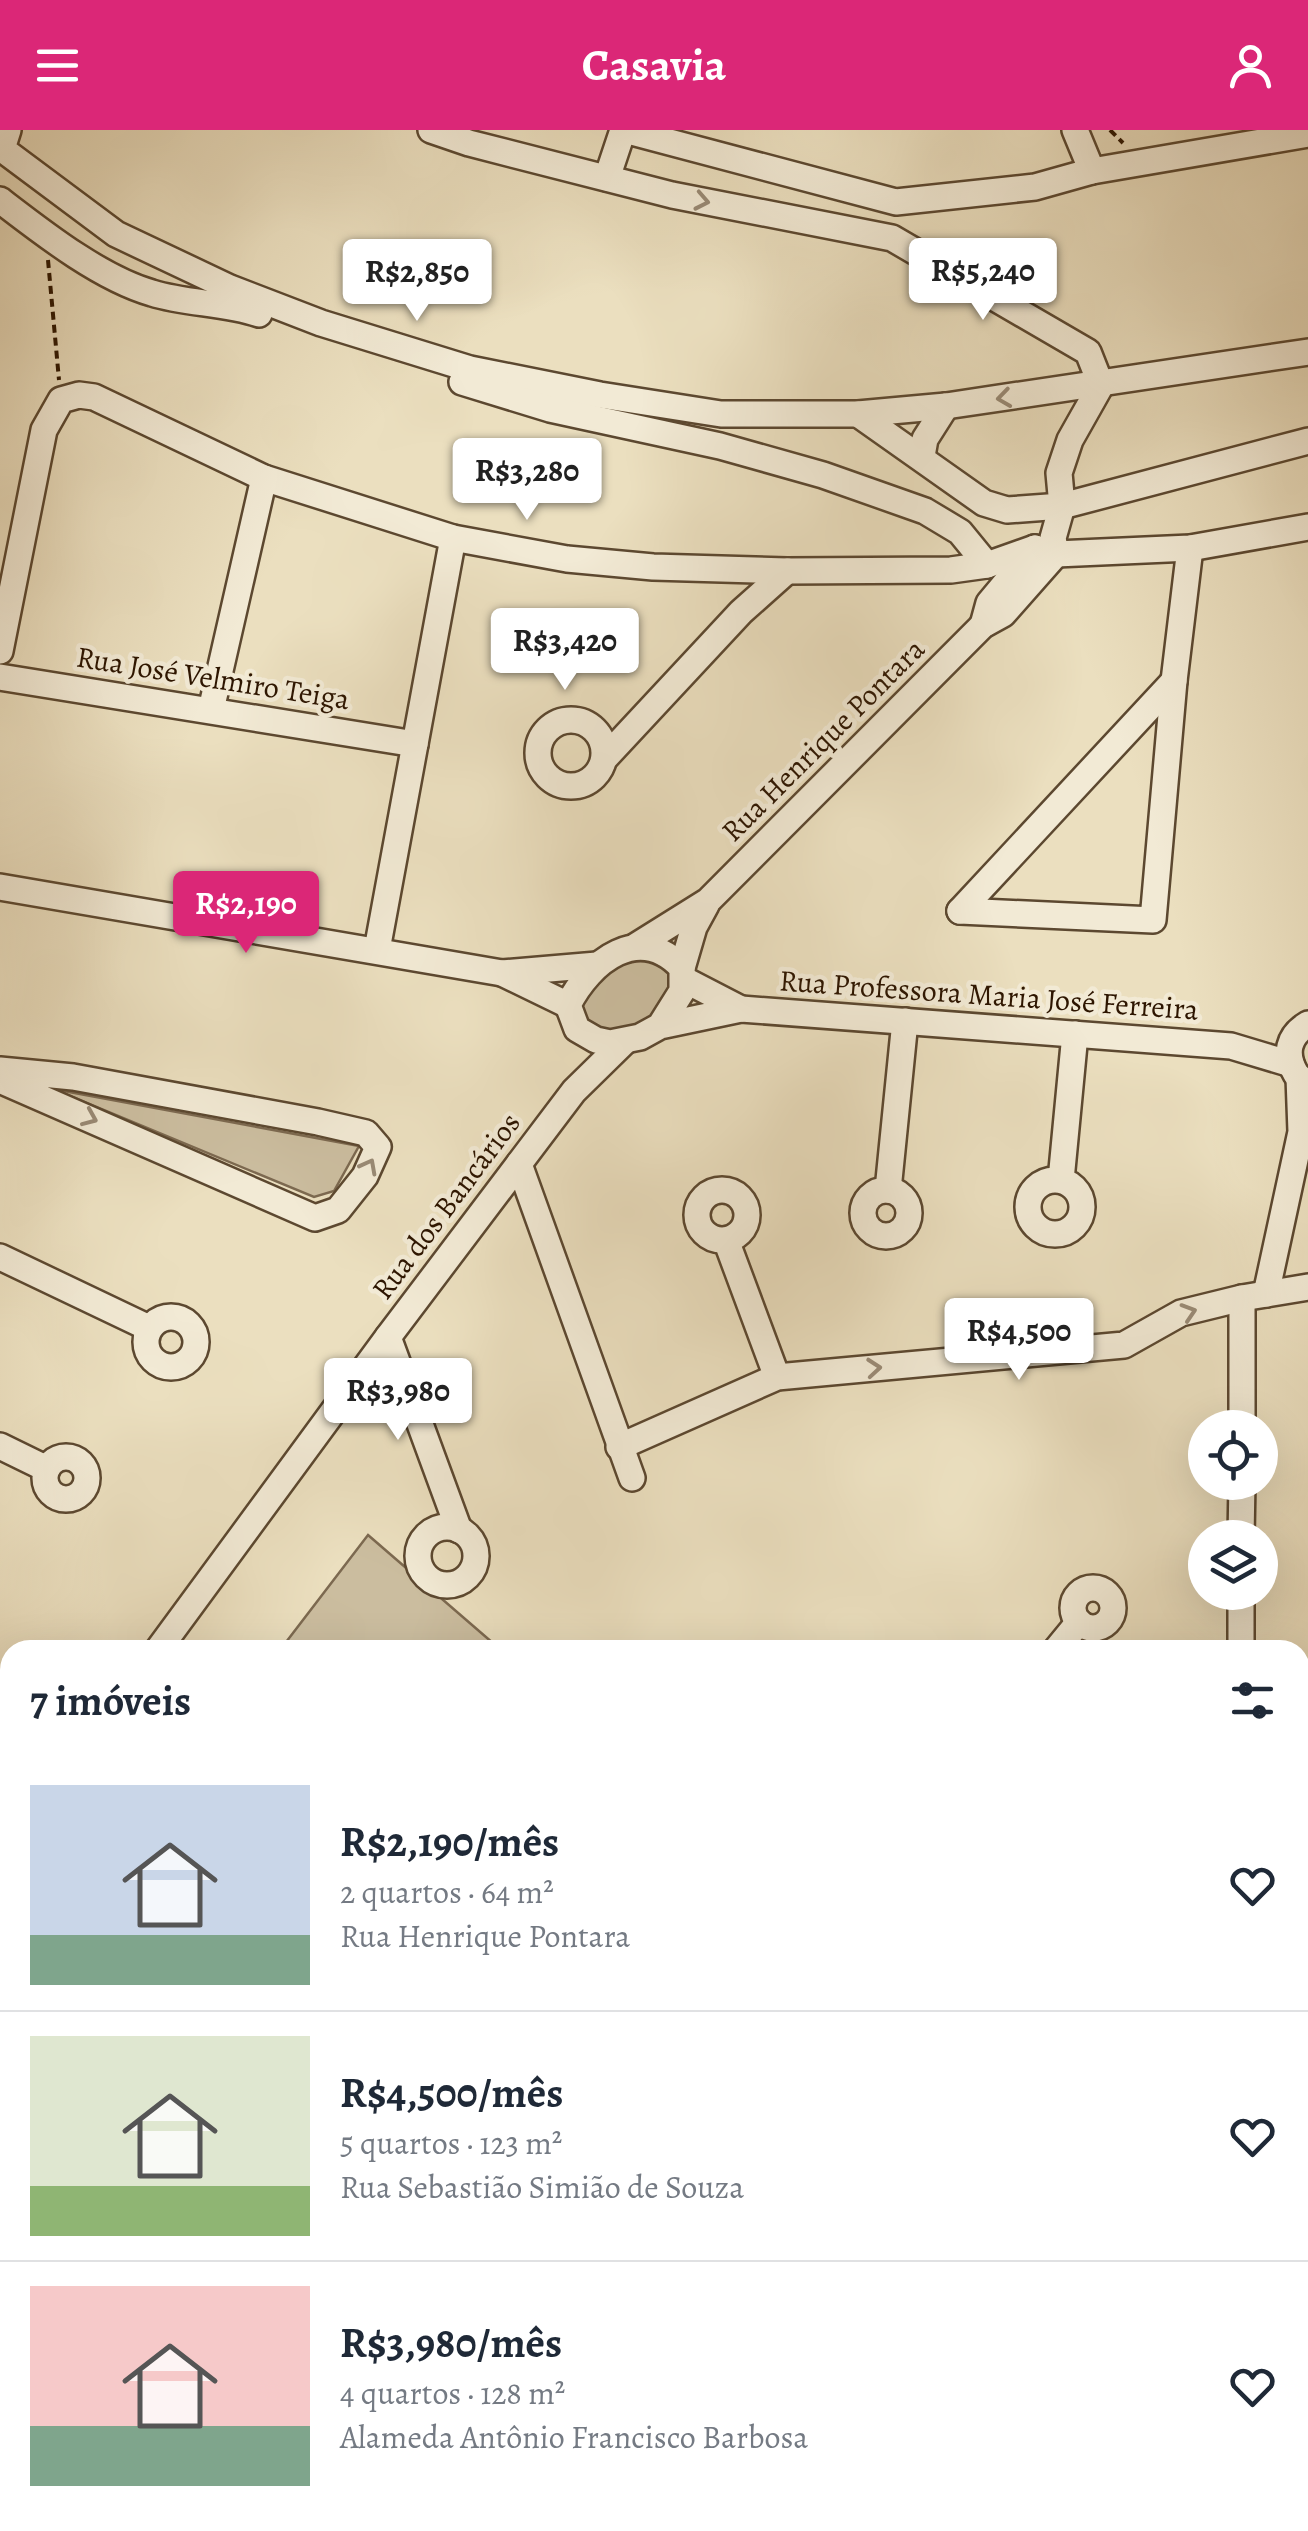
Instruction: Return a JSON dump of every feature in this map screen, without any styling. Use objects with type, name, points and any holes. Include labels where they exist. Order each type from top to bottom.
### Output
[{"type":"street","points":[[431,130],[672,195],[892,238],[1088,352],[1100,385],[1070,440],[1059,474],[1062,506],[1048,546]]},
{"type":"street","points":[[607,178],[624,130],[674,136],[896,202],[1035,187],[1092,171],[1308,134]]},
{"type":"street","points":[[1075,130],[1092,171]]},
{"type":"street","points":[[5,139],[116,234],[230,288],[320,324],[470,369],[600,395],[721,414],[858,414],[1100,385],[1308,352]]},
{"type":"street","points":[[0,200],[47,236],[149,293],[239,307],[550,409],[720,446],[824,475],[925,511],[960,532],[987,566]]},
{"type":"street","points":[[892,238],[896,202]]},
{"type":"street","points":[[0,651],[44,430],[61,400],[79,395],[94,397],[264,478],[452,538],[584,560],[786,571],[951,570],[987,566],[1048,546],[1190,548],[1308,527]]},
{"type":"street","points":[[922,456],[925,438],[946,406]]},
{"type":"street","points":[[858,414],[984,502],[1008,510],[1062,506],[1308,441]]},
{"type":"street","points":[[211,710],[264,478]]},
{"type":"street","points":[[376,950],[452,538]]},
{"type":"street","name":"Rua Henrique Pontara","points":[[636,946],[708,901],[983,625],[1003,614],[1048,546]]},
{"type":"street","points":[[1174,681],[960,910],[1153,920],[1190,548]]},
{"type":"street","points":[[605,758],[741,612],[786,571]]},
{"type":"street","name":"Rua José Velmiro Teiga","points":[[0,677],[414,744]]},
{"type":"street","points":[[0,887],[502,974],[568,1005]]},
{"type":"street","name":"Rua Henrique Pontara","points":[[682,973],[694,927],[708,901]]},
{"type":"street","points":[[502,974],[596,965],[636,946],[672,958],[682,973],[677,1003],[660,1026],[624,1042],[610,1043],[583,1034],[572,1021],[568,1005],[596,965]]},
{"type":"street","name":"Rua Professora Maria José Ferreira","points":[[682,973],[741,1009]]},
{"type":"street","name":"Rua Professora Maria José Ferreira","points":[[660,1026],[741,1009],[905,1021],[1231,1046],[1299,1074]]},
{"type":"street","points":[[888,1190],[905,1021]]},
{"type":"street","points":[[1244,1410],[1254,1296],[1305,1127],[1299,1074],[1290,1042],[1302,1028]]},
{"type":"street","name":"Rua Professora Maria José Ferreira","points":[[1231,1046],[1302,1028]]},
{"type":"street","name":"Rua dos Bancários","points":[[574,1091],[583,1034]]},
{"type":"street","points":[[1060,1180],[1075,1034]]},
{"type":"street","name":"Rua dos Bancários","points":[[165,1640],[518,1164],[574,1091],[624,1042]]},
{"type":"street","points":[[0,1070],[73,1077],[334,1126],[366,1133],[378,1147],[365,1176],[338,1210],[315,1218],[0,1080]]},
{"type":"street","points":[[518,1164],[632,1478]]},
{"type":"street","points":[[726,1240],[776,1377]]},
{"type":"street","points":[[0,1257],[149,1328]]},
{"type":"street","points":[[619,1446],[776,1377],[1124,1345],[1181,1313],[1308,1288]]},
{"type":"street","points":[[388,1337],[460,1530]]},
{"type":"street","points":[[0,1446],[47,1469]]},
{"type":"street","points":[[1241,1610],[1241,1640]]},
{"type":"street","points":[[1064,1640],[1079,1622]]},
{"type":"path","points":[[47,236],[61,400]]},
{"type":"shaded area","points":[[657,959],[676,979],[652,1016],[628,1029],[608,1030],[584,1014],[580,1004],[601,974],[621,964]]},
{"type":"shaded area","points":[[53,1089],[359,1146],[334,1191],[314,1197]]},
{"type":"shaded area","points":[[368,1535],[489,1640],[288,1640]]}]
